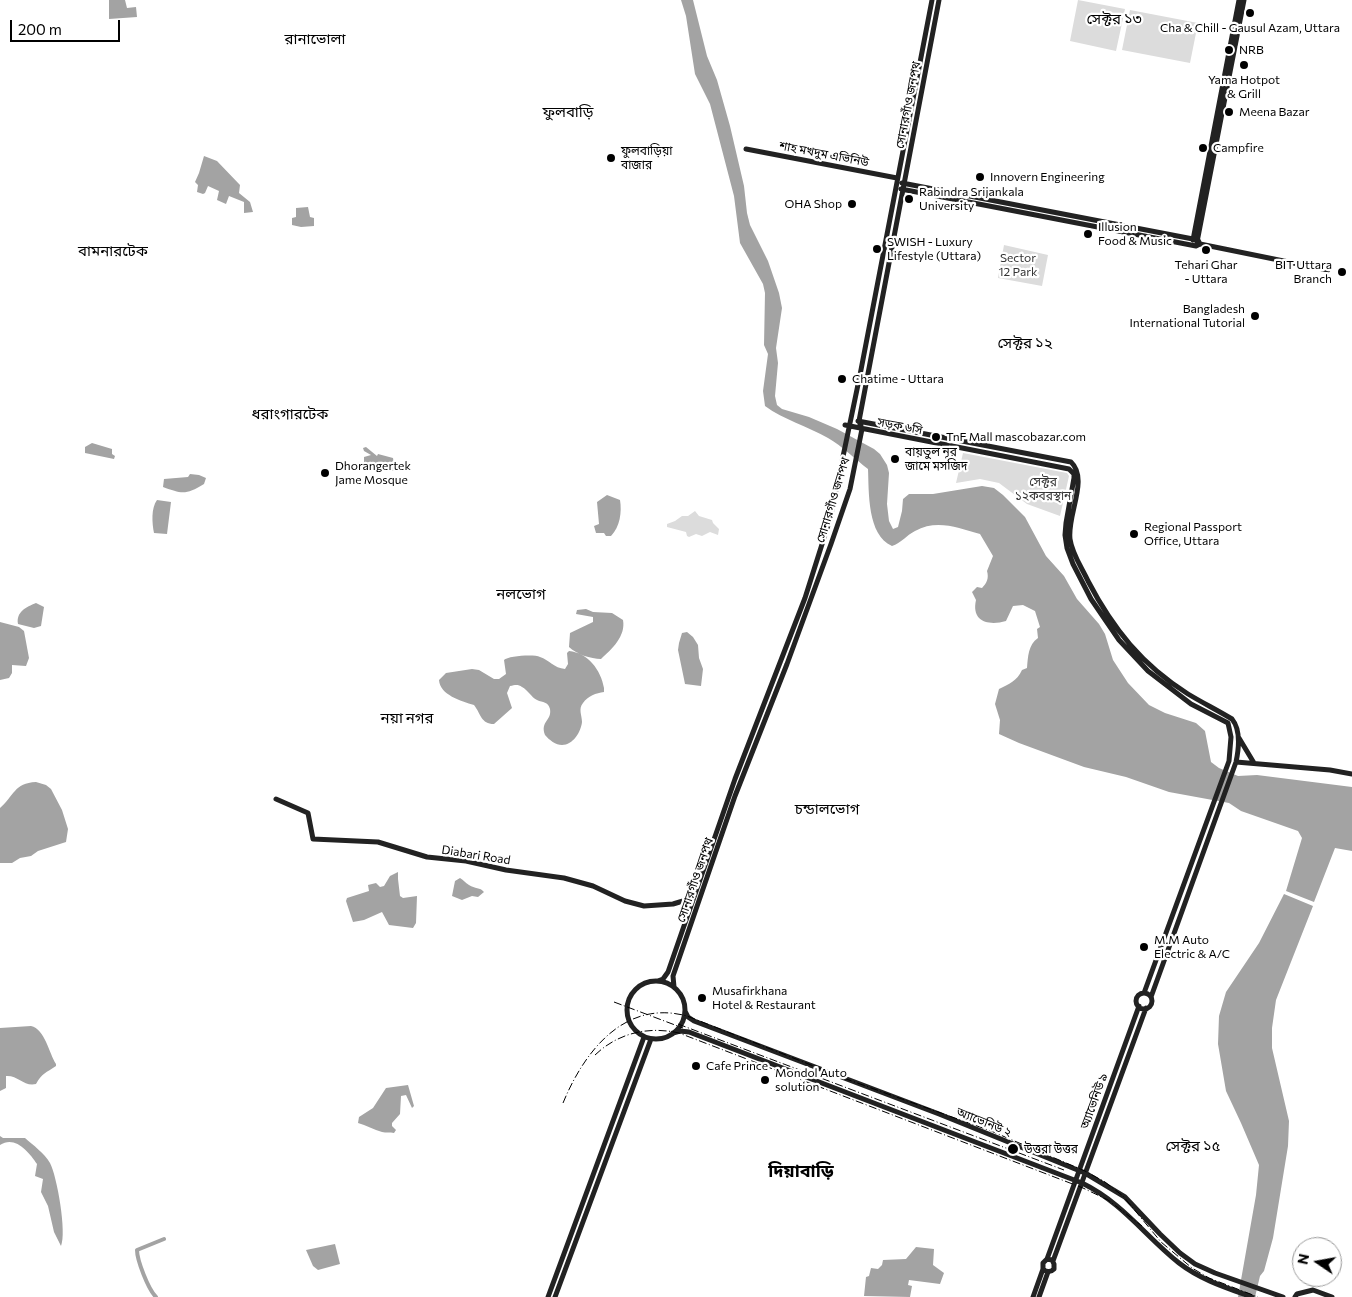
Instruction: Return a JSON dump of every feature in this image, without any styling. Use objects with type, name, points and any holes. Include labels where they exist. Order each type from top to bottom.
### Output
[{"type":"street","name":"সোনারগাঁও জনপথ","points":[[674,987],[673,976],[735,779],[805,598],[830,519],[932,0]]},
{"type":"street","name":"সোনারগাঁও জনপথ","points":[[658,981],[663,979],[668,972],[693,898],[735,796],[819,577],[850,489],[862,429],[859,421],[939,0]]},
{"type":"street","points":[[1196,243],[1239,0]]},
{"type":"street","points":[[1196,243],[1244,0]]},
{"type":"street","points":[[907,129],[914,130]]},
{"type":"street","name":"শাহ মখদুম এভিনিউ","points":[[746,149],[897,183],[903,186],[1030,208],[1328,270]]},
{"type":"street","name":"শাহ মখদুম এভিনিউ","points":[[968,198],[1029,214],[1124,229]]},
{"type":"street","points":[[1029,214],[1030,208]]},
{"type":"street","name":"সড়ক ৬সি","points":[[847,428],[862,429],[1072,469],[1071,462],[850,419]]},
{"type":"street","points":[[1019,459],[1020,452]]},
{"type":"street","points":[[1072,469],[1078,474],[1079,484],[1071,514],[1070,540],[1081,567],[1105,610],[1134,650],[1148,664],[1186,693],[1232,719],[1238,736],[1254,763]]},
{"type":"street","name":"অ্যাভেনিউ ৯","points":[[1072,469],[1074,484],[1065,536],[1073,564],[1082,584],[1106,622],[1130,654],[1148,671],[1191,704],[1228,723],[1231,737],[1229,761],[1144,993],[1137,998],[1139,1006],[1083,1172]]},
{"type":"street","points":[[836,486],[850,489]]},
{"type":"street","name":"অ্যাভেনিউ ৯","points":[[1039,1297],[1046,1270],[1042,1263],[1050,1260],[1146,1008],[1152,1003],[1151,997],[1235,763],[1238,736]]},
{"type":"street","points":[[1235,763],[1330,770],[1352,774]]},
{"type":"street","name":"Diabari Road","points":[[276,799],[301,808],[308,813],[313,839],[378,842],[427,858],[466,861],[506,870],[564,878],[593,886],[625,901],[644,906],[671,904],[693,898]]},
{"type":"street","points":[[1209,816],[1216,818]]},
{"type":"street","points":[[658,981],[674,987],[681,996],[684,1011],[679,1027],[674,1033],[667,1037],[644,1037],[636,1032],[630,1024],[627,1015],[628,1000],[636,988],[642,984],[658,981]]},
{"type":"street","points":[[1144,993],[1151,997]]},
{"type":"street","points":[[1139,1006],[1146,1008]]},
{"type":"street","name":"অ্যাভেনিউ ২","points":[[684,1011],[694,1021],[930,1111],[1083,1172],[1125,1197],[1160,1234],[1188,1259],[1208,1271],[1283,1297]]},
{"type":"street","name":"অ্যাভেনিউ ২","points":[[674,1033],[680,1030],[689,1032],[1079,1182],[1121,1208],[1166,1252],[1187,1268],[1205,1279],[1252,1297]]},
{"type":"street","points":[[548,1297],[644,1037]]},
{"type":"street","points":[[554,1297],[651,1038]]},
{"type":"street","name":"অ্যাভেনিউ ৯","points":[[1046,1270],[1054,1269],[1055,1265],[1050,1260]]},
{"type":"street","name":"অ্যাভেনিউ ৯","points":[[1033,1297],[1046,1270]]},
{"type":"street","points":[[1295,1297],[1297,1294],[1313,1290],[1332,1297]]},
{"type":"green space","points":[[1078,0],[1125,9],[1116,51],[1070,41]]},
{"type":"green space","points":[[1130,10],[1198,23],[1190,63],[1122,50]]},
{"type":"green space","name":"Sector 12 Park","points":[[1004,245],[1048,255],[1042,286],[998,278]]},
{"type":"green space","name":"সেক্টর ১২কবরস্থান","points":[[963,453],[1067,473],[1069,476],[1060,516],[1027,504],[999,483],[980,479],[956,483]]},
{"type":"green space","points":[[695,511],[699,516],[712,520],[719,529],[718,535],[710,532],[702,536],[696,534],[689,537],[686,532],[667,527],[667,524],[682,516],[688,516]]},
{"type":"shaded area","points":[[109,0],[125,0],[127,8],[136,7],[137,17],[109,19]]},
{"type":"shaded area","points":[[681,0],[693,0],[707,56],[717,80],[730,126],[744,186],[750,225],[768,261],[779,293],[782,308],[776,348],[778,363],[775,396],[777,405],[782,409],[809,417],[837,429],[880,454],[887,465],[889,473],[887,504],[889,521],[893,529],[898,527],[903,499],[909,494],[933,494],[982,486],[994,488],[1003,495],[1025,517],[1046,556],[1064,576],[1077,599],[1099,624],[1105,634],[1113,660],[1128,683],[1149,705],[1165,713],[1196,723],[1205,731],[1211,762],[1219,768],[1238,776],[1257,775],[1352,787],[1352,851],[1335,848],[1314,902],[1286,891],[1302,838],[1298,831],[1241,811],[1229,803],[1169,792],[1126,777],[1084,767],[999,734],[1000,720],[995,704],[999,689],[1012,682],[1022,670],[1027,668],[1029,652],[1032,644],[1038,638],[1037,629],[1040,627],[1035,611],[1023,605],[1013,606],[1006,621],[993,623],[979,618],[975,607],[976,600],[972,592],[977,587],[982,588],[985,584],[988,578],[987,571],[993,556],[980,534],[948,526],[923,527],[892,546],[878,533],[874,523],[869,501],[868,469],[828,438],[765,406],[763,391],[768,354],[764,345],[765,293],[763,284],[740,243],[734,196],[710,104],[695,74],[686,16]]},
{"type":"shaded area","points":[[204,156],[217,161],[240,185],[239,193],[250,202],[253,212],[244,213],[244,202],[229,196],[226,204],[217,200],[219,191],[208,186],[205,193],[197,192],[198,185],[195,182]]},
{"type":"shaded area","points":[[308,207],[310,217],[314,218],[314,226],[301,227],[292,225],[292,218],[296,217],[296,208]]},
{"type":"shaded area","points":[[92,443],[112,449],[112,454],[115,456],[114,459],[85,453],[85,447]]},
{"type":"shaded area","points":[[366,447],[377,456],[378,454],[393,458],[395,471],[379,466],[375,468],[376,472],[364,463],[364,457],[371,455],[364,451],[363,448]]},
{"type":"shaded area","points":[[190,474],[206,478],[204,484],[188,492],[175,491],[163,487],[164,479],[188,477]]},
{"type":"shaded area","points":[[607,495],[620,500],[621,505],[618,524],[611,536],[606,536],[604,533],[596,533],[594,526],[599,524],[597,502]]},
{"type":"shaded area","points":[[157,500],[171,502],[167,534],[154,533],[152,520]]},
{"type":"shaded area","points":[[36,603],[44,607],[41,626],[34,628],[18,624],[20,613],[25,608]]},
{"type":"shaded area","points":[[586,609],[593,612],[612,613],[623,620],[620,637],[601,659],[584,656],[569,647],[570,633],[593,622],[593,617],[576,614],[577,610]]},
{"type":"shaded area","points":[[0,622],[19,627],[24,631],[29,658],[26,666],[12,665],[12,673],[9,678],[0,680]]},
{"type":"shaded area","points":[[687,632],[698,645],[699,658],[703,669],[701,686],[685,684],[678,650],[682,633]]},
{"type":"shaded area","points":[[569,651],[576,652],[588,659],[597,669],[604,688],[604,692],[592,695],[583,703],[580,730],[570,743],[560,745],[545,735],[544,727],[550,713],[549,706],[547,703],[535,699],[521,686],[510,686],[507,693],[512,708],[494,724],[490,724],[482,718],[474,705],[452,697],[440,685],[439,680],[446,673],[472,669],[479,670],[494,679],[499,679],[506,674],[504,660],[516,657],[537,656],[565,669],[568,664],[567,653]]},
{"type":"shaded area","points":[[36,782],[46,785],[51,789],[62,810],[68,829],[66,842],[38,851],[31,856],[20,858],[12,863],[0,863],[0,808],[23,785]]},
{"type":"shaded area","points":[[398,872],[400,896],[403,898],[417,896],[416,923],[413,928],[389,925],[382,912],[364,920],[353,922],[346,901],[347,898],[369,891],[368,885],[376,883],[380,887],[384,886],[390,876]]},
{"type":"shaded area","points":[[460,878],[484,892],[478,897],[472,896],[462,900],[452,896],[455,881]]},
{"type":"shaded area","points":[[1284,894],[1313,906],[1276,1000],[1272,1028],[1272,1048],[1289,1121],[1288,1146],[1273,1238],[1264,1271],[1260,1276],[1255,1297],[1238,1297],[1256,1195],[1259,1165],[1226,1091],[1218,1044],[1219,1016],[1226,992],[1259,943]]},
{"type":"shaded area","points":[[31,1026],[36,1028],[43,1036],[56,1066],[42,1075],[36,1084],[28,1084],[14,1077],[6,1076],[6,1088],[0,1091],[0,1028]]},
{"type":"shaded area","points":[[408,1085],[414,1106],[412,1108],[406,1095],[401,1096],[400,1114],[392,1123],[396,1130],[394,1133],[382,1132],[358,1123],[359,1117],[373,1108],[386,1088]]},
{"type":"shaded area","points":[[0,1136],[3,1138],[25,1138],[48,1159],[56,1180],[60,1204],[63,1229],[61,1246],[54,1232],[48,1206],[41,1192],[43,1179],[35,1176],[37,1164],[26,1150],[16,1143],[6,1142],[0,1145]]},
{"type":"shaded area","points":[[335,1244],[340,1264],[318,1270],[313,1266],[306,1250]]},
{"type":"shaded area","points":[[916,1247],[934,1249],[933,1265],[944,1273],[940,1284],[909,1280],[908,1285],[912,1286],[910,1297],[864,1296],[866,1277],[869,1276],[871,1268],[878,1269],[882,1265],[883,1260],[906,1259]]},
{"type":"waterway","points":[[156,1297],[144,1274],[137,1250],[164,1239]]},
{"type":"railway","points":[[614,1002],[683,1028]]},
{"type":"railway","points":[[563,1103],[582,1066],[609,1034],[626,1023],[644,1015],[664,1013],[687,1016],[849,1080],[991,1131],[1085,1171],[1105,1182],[1123,1196],[1161,1242],[1192,1268],[1209,1278],[1258,1297]]},
{"type":"railway","points":[[678,1024],[1064,1170]]},
{"type":"railway","points":[[595,1055],[613,1041],[634,1033],[656,1030],[679,1033],[1083,1188],[1108,1200],[1142,1226]]},
{"type":"place","name":"Cha & Chill - Gausul Azam, Uttara","points":[[1250,13]]},
{"type":"place","name":"NRB","points":[[1229,50]]},
{"type":"place","name":"Yama Hotpot & Grill","points":[[1244,65]]},
{"type":"place","name":"Meena Bazar","points":[[1229,112]]},
{"type":"place","name":"Campfire","points":[[1203,148]]},
{"type":"place","name":"ফুলবাড়িয়া বাজার","points":[[611,158]]},
{"type":"place","name":"Innovern Engineering","points":[[980,177]]},
{"type":"place","name":"Rabindra Srijankala University","points":[[909,199]]},
{"type":"place","name":"OHA Shop","points":[[852,204]]},
{"type":"place","name":"Illusion Food & Music","points":[[1088,234]]},
{"type":"place","name":"SWISH - Luxury Lifestyle (Uttara)","points":[[877,249]]},
{"type":"place","name":"Tehari Ghar - Uttara","points":[[1206,250]]},
{"type":"place","name":"BIT Uttara Branch","points":[[1342,272]]},
{"type":"place","name":"Bangladesh International Tutorial","points":[[1255,316]]},
{"type":"place","name":"Chatime - Uttara","points":[[842,379]]},
{"type":"place","name":"TnF Mall mascobazar.com","points":[[936,437]]},
{"type":"place","name":"বায়তুল নূর জামে মসজিদ","points":[[895,459]]},
{"type":"place","name":"Dhorangertek Jame Mosque","points":[[325,473]]},
{"type":"place","name":"Regional Passport Office, Uttara","points":[[1134,534]]},
{"type":"place","name":"M.M Auto Electric & A/C","points":[[1144,947]]},
{"type":"place","name":"Musafirkhana Hotel & Restaurant","points":[[702,998]]},
{"type":"place","name":"Cafe Prince","points":[[696,1066]]},
{"type":"place","name":"Mondol Auto solution","points":[[765,1080]]},
{"type":"place","name":"উত্তরা উত্তর","points":[[1013,1149]]},
{"type":"district","name":"সেক্টর ১৩","points":[[1114,19]]},
{"type":"district","name":"রানাভোলা","points":[[315,39]]},
{"type":"district","name":"ফুলবাড়ি","points":[[568,112]]},
{"type":"district","name":"বামনারটেক","points":[[113,251]]},
{"type":"district","name":"সেক্টর ১২","points":[[1025,343]]},
{"type":"district","name":"ধরাংগারটেক","points":[[290,414]]},
{"type":"district","name":"নলভোগ","points":[[521,594]]},
{"type":"district","name":"নয়া নগর","points":[[407,718]]},
{"type":"district","name":"চন্ডালভোগ","points":[[827,809]]},
{"type":"district","name":"সেক্টর ১৫","points":[[1193,1146]]},
{"type":"district","name":"দিয়াবাড়ি","points":[[801,1171]]}]
